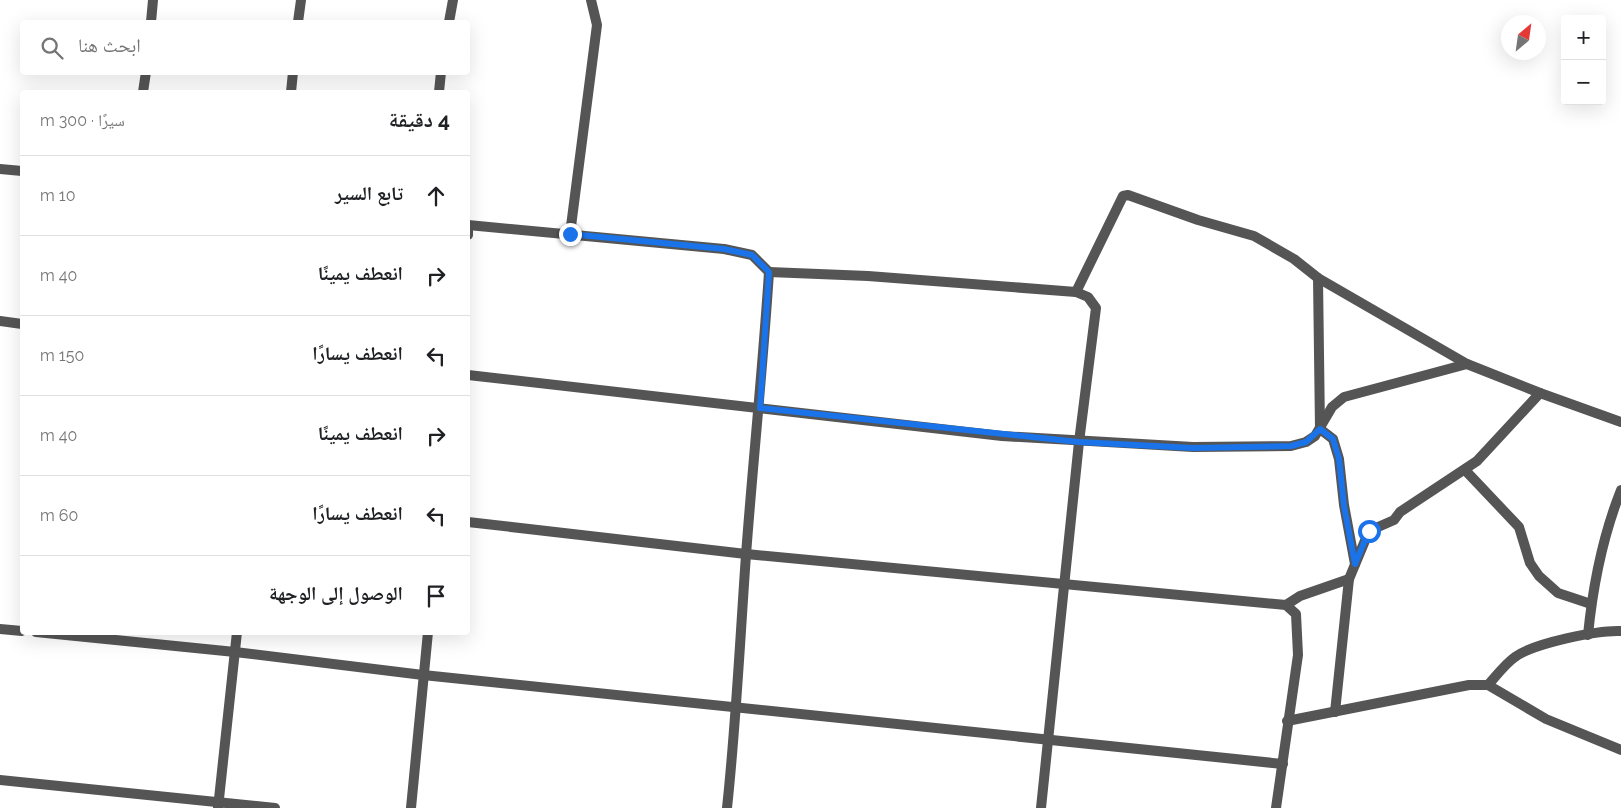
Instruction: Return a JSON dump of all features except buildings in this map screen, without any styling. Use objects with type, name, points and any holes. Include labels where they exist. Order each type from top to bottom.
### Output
[{"type":"street","points":[[151,20],[153,0]]},
{"type":"street","points":[[298,20],[301,0]]},
{"type":"street","points":[[449,20],[453,0]]},
{"type":"street","points":[[570,234],[597,25],[590,0]]},
{"type":"street","points":[[144,90],[146,75]]},
{"type":"street","points":[[291,90],[293,75]]},
{"type":"street","points":[[439,90],[441,75]]},
{"type":"street","points":[[0,169],[20,172]]},
{"type":"street","points":[[1076,292],[1126,194],[1254,236],[1294,259],[1318,278],[1467,364],[1621,422]]},
{"type":"street","points":[[470,228],[570,234],[724,249],[752,255],[769,272],[868,276],[1076,292],[1088,296],[1096,308],[1079,442],[1066,583],[1041,808]]},
{"type":"street","points":[[727,808],[738,706],[746,554],[760,408],[769,272]]},
{"type":"street","points":[[1318,278],[1320,429]]},
{"type":"street","points":[[0,321],[20,324]]},
{"type":"street","points":[[470,375],[1079,442],[1193,448],[1291,446],[1306,442],[1320,429],[1332,408],[1344,397],[1467,364]]},
{"type":"street","points":[[1335,712],[1349,579],[1369,531],[1394,520],[1400,512],[1477,461],[1498,441],[1540,393]]},
{"type":"street","points":[[1320,429],[1333,439],[1339,459],[1344,506],[1355,564]]},
{"type":"street","points":[[1465,470],[1519,527],[1530,563],[1539,576],[1558,593],[1591,604]]},
{"type":"street","points":[[1588,635],[1591,604],[1605,533],[1621,490]]},
{"type":"street","points":[[470,522],[746,554],[1286,605],[1296,614],[1299,634],[1298,655],[1276,808]]},
{"type":"street","points":[[1286,605],[1300,596],[1349,579]]},
{"type":"street","points":[[0,629],[20,631]]},
{"type":"street","points":[[1488,684],[1520,653],[1604,630],[1621,631]]},
{"type":"street","points":[[88,635],[423,675],[738,706],[1283,764]]},
{"type":"street","points":[[219,805],[237,635]]},
{"type":"street","points":[[411,808],[428,635]]},
{"type":"street","points":[[1287,721],[1468,685],[1488,684],[1546,719],[1621,750]]},
{"type":"street","points":[[0,780],[219,805],[275,808]]},
{"type":"route","points":[[570,234],[724,249],[752,255],[769,272],[760,408],[1002,436],[1193,448],[1291,446],[1306,442],[1315,436],[1320,429],[1333,439],[1339,459],[1344,506],[1355,564],[1369,531]]}]
